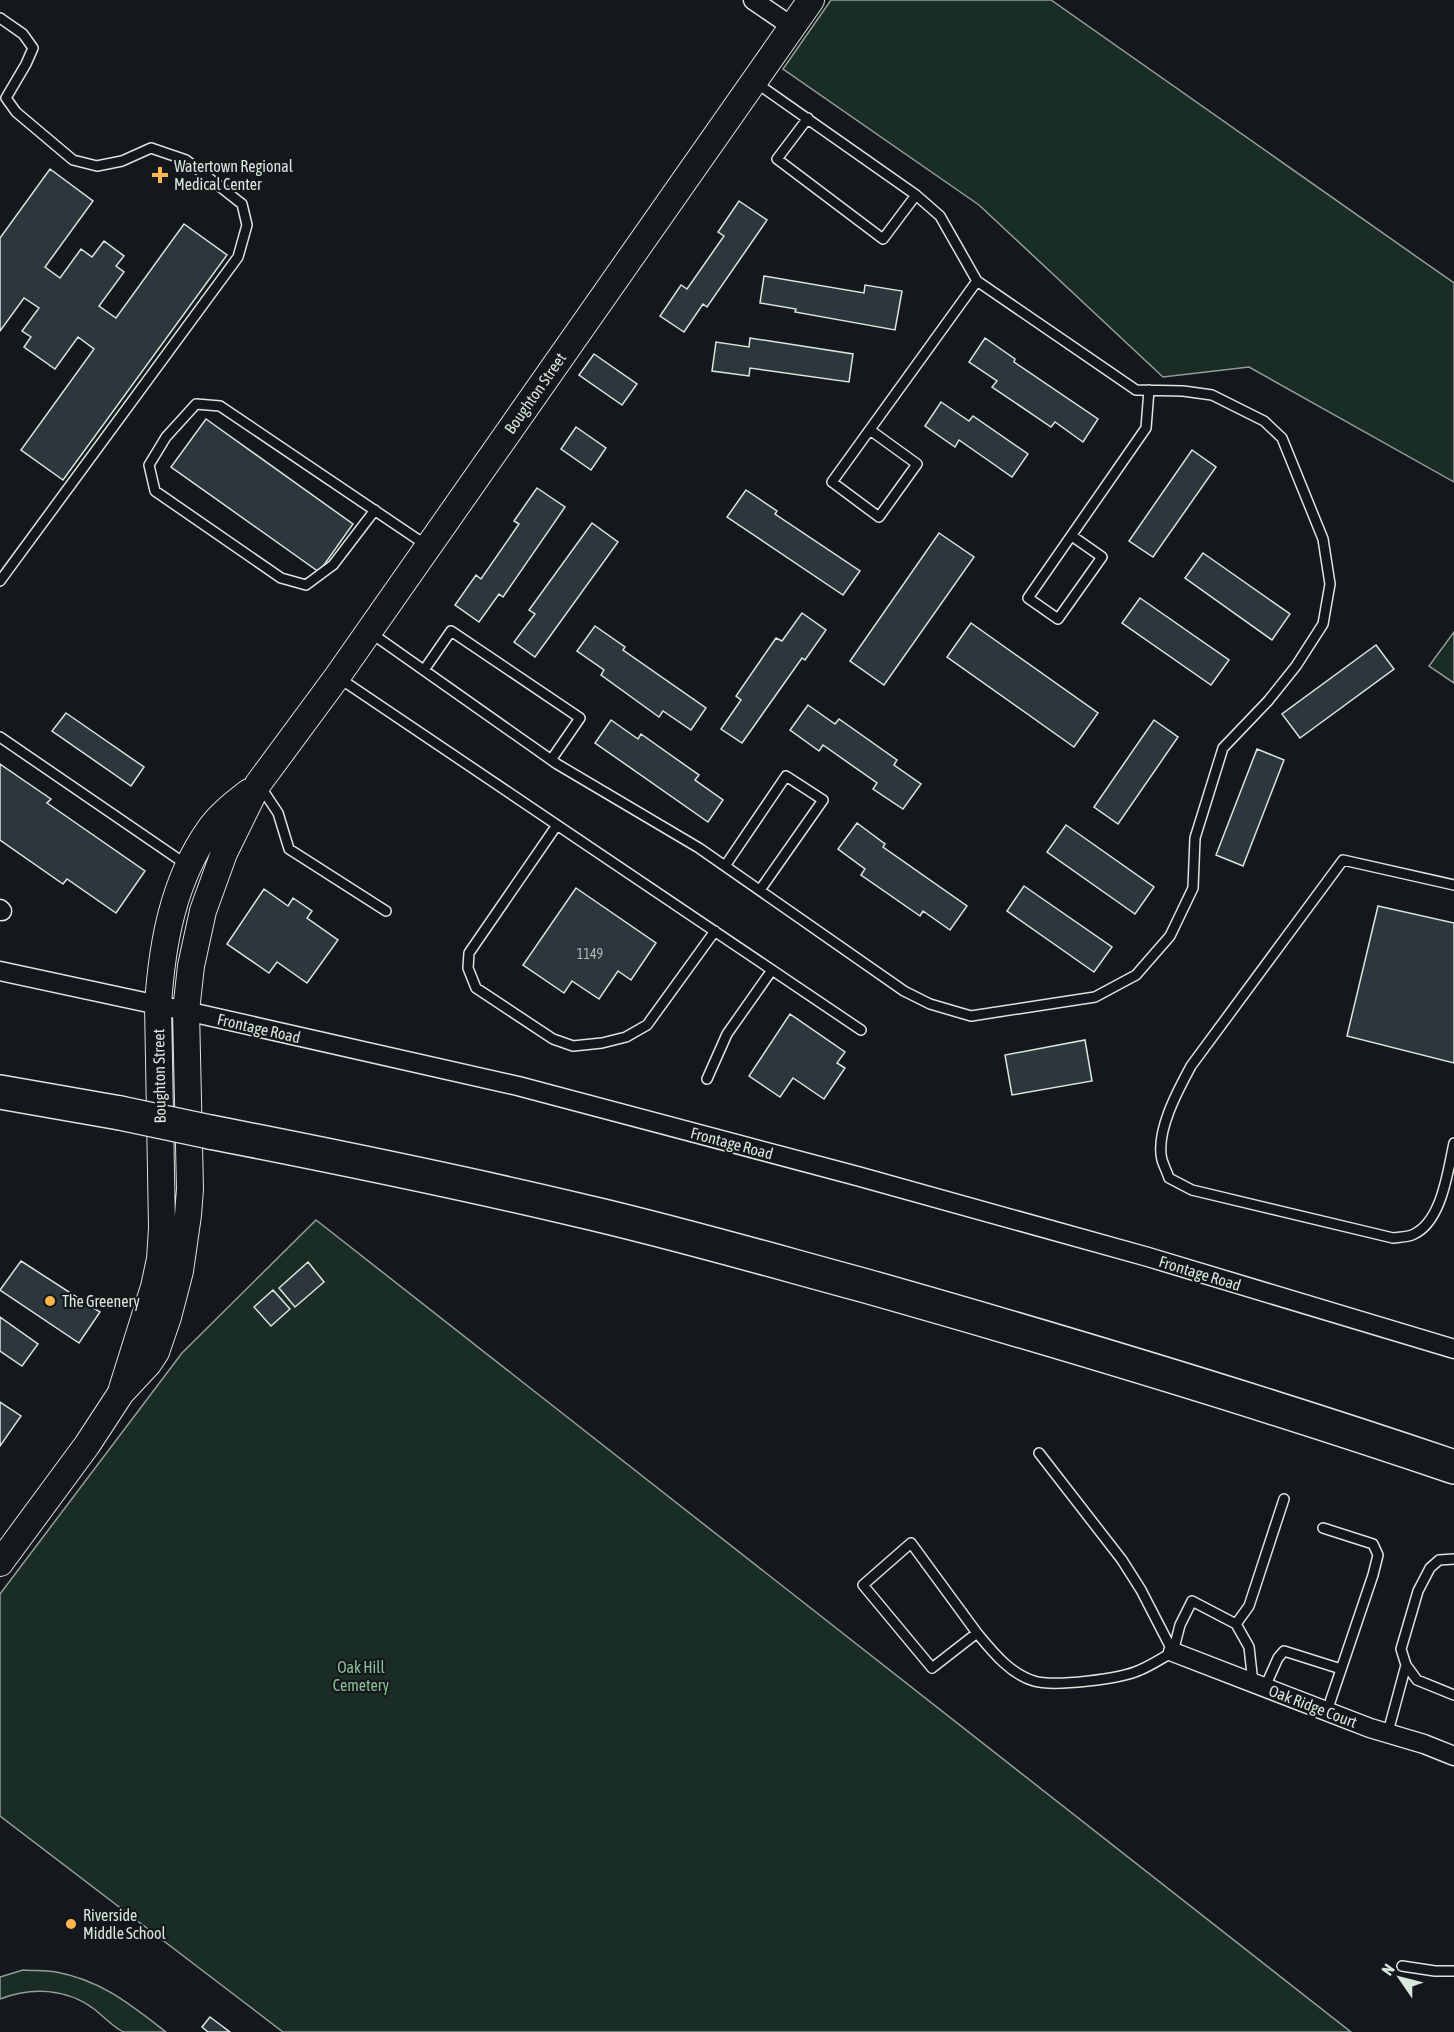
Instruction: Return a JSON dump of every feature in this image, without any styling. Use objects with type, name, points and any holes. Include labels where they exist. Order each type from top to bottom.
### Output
[{"type":"highway","points":[[0,1092],[120,1113],[362,1162],[580,1210],[783,1263],[1050,1339],[1199,1384],[1454,1467]]},
{"type":"street","points":[[753,0],[791,26]]},
{"type":"street","name":"Boughton Street","points":[[0,1563],[87,1445],[121,1394],[156,1352],[168,1317],[180,1271],[190,1189],[186,1011],[191,966],[209,892],[224,853],[258,784],[337,677],[811,0]]},
{"type":"street","name":"Boughton Street","points":[[121,1394],[154,1287],[160,1259],[162,1228],[158,1005],[166,934],[189,867],[210,828],[222,814],[258,784]]},
{"type":"street","name":"Frontage Road","points":[[0,971],[518,1086],[1148,1257],[1454,1349]]},
{"type":"street","name":"Oak Ridge Court","points":[[1173,1652],[1370,1728],[1388,1732],[1454,1756]]},
{"type":"lane","points":[[0,18],[23,34],[33,48],[6,98],[16,112],[74,160],[81,162],[97,166],[122,161],[151,148],[186,160],[242,204],[247,225],[238,257],[0,581]]},
{"type":"lane","points":[[369,631],[551,760],[725,866],[904,991],[930,1004],[971,1016],[1095,997],[1136,975],[1170,936],[1193,888],[1194,838],[1223,748],[1296,666],[1323,624],[1330,584],[1323,539],[1282,438],[1264,421],[1212,395],[1183,391],[1136,390],[977,281],[940,216],[916,195],[753,81]]},
{"type":"lane","points":[[808,118],[777,159],[883,239],[916,195]]},
{"type":"lane","points":[[870,430],[917,464],[879,517],[832,482],[977,281]]},
{"type":"lane","points":[[1072,536],[1102,557],[1059,619],[1028,598],[1146,428],[1149,390]]},
{"type":"lane","points":[[375,510],[333,565],[306,585],[281,578],[155,491],[150,465],[166,437],[196,404],[220,406],[375,510],[428,546]]},
{"type":"lane","points":[[424,670],[452,631],[579,718],[551,760]]},
{"type":"lane","points":[[337,677],[861,1030]]},
{"type":"lane","points":[[0,737],[189,867]]},
{"type":"lane","points":[[725,866],[786,776],[823,800],[760,890]]},
{"type":"lane","points":[[258,784],[278,813],[288,849],[386,911]]},
{"type":"lane","points":[[557,825],[469,953],[468,968],[476,988],[553,1040],[573,1046],[602,1044],[626,1037],[647,1025],[715,931]]},
{"type":"lane","points":[[1454,885],[1343,860],[1191,1066],[1173,1099],[1163,1132],[1162,1159],[1169,1178],[1192,1190],[1393,1238],[1412,1235],[1425,1224],[1439,1203],[1454,1144]]},
{"type":"lane","points":[[707,1079],[727,1034],[772,970]]},
{"type":"lane","points":[[1039,1453],[1122,1560],[1141,1590],[1173,1652]]},
{"type":"lane","points":[[1236,1624],[1250,1606],[1284,1499]]},
{"type":"lane","points":[[1323,1527],[1373,1544],[1378,1555],[1327,1711]]},
{"type":"lane","points":[[977,1633],[932,1668],[863,1585],[911,1544],[995,1655],[1012,1669],[1034,1681],[1103,1680],[1139,1671],[1173,1652],[1180,1625],[1192,1601],[1236,1624],[1249,1647],[1259,1685]]},
{"type":"lane","points":[[1454,1559],[1439,1560],[1424,1577],[1406,1627],[1401,1650],[1406,1665],[1416,1680],[1454,1695]]},
{"type":"lane","points":[[1259,1685],[1284,1651],[1341,1669]]},
{"type":"lane","points":[[1388,1732],[1406,1665]]},
{"type":"lane","points":[[1402,1966],[1435,1971],[1454,1971]]},
{"type":"green space","points":[[831,0],[1051,0],[1454,283],[1454,482],[1249,367],[1163,377],[979,205],[783,69]]},
{"type":"green space","points":[[1454,632],[1454,683],[1429,666]]},
{"type":"green space","name":"Oak Hill Cemetery","points":[[316,1220],[1351,2032],[283,2032],[0,1816],[0,1594],[182,1353]]},
{"type":"green space","points":[[23,1970],[56,1972],[101,1987],[166,2032],[124,2032],[83,2002],[60,1993],[36,1991],[0,1999],[0,1977]]},
{"type":"building","points":[[50,169],[93,201],[45,267],[60,278],[81,249],[92,257],[104,241],[124,256],[116,266],[124,272],[99,306],[116,318],[184,224],[227,255],[63,480],[21,450],[94,349],[78,337],[55,369],[24,347],[31,337],[22,331],[39,308],[24,298],[0,331],[0,238]]},
{"type":"building","points":[[739,201],[767,220],[707,307],[703,304],[684,332],[660,316],[681,285],[687,289],[724,236],[718,232]]},
{"type":"building","points":[[764,276],[864,293],[865,285],[902,291],[895,330],[795,312],[796,309],[760,303]]},
{"type":"building","points":[[750,338],[853,354],[849,382],[750,368],[749,376],[712,371],[716,342],[749,347]]},
{"type":"building","points":[[985,338],[1015,359],[1014,362],[1098,419],[1083,442],[1055,422],[1051,427],[992,387],[997,381],[969,362]]},
{"type":"building","points":[[594,354],[637,384],[622,405],[579,375]]},
{"type":"building","points":[[941,402],[969,421],[973,416],[1028,454],[1012,477],[959,440],[955,447],[925,426]]},
{"type":"building","points":[[206,419],[353,524],[319,572],[171,467]]},
{"type":"building","points":[[576,427],[606,448],[591,470],[561,449]]},
{"type":"building","points":[[1192,450],[1216,467],[1153,557],[1129,541]]},
{"type":"building","points":[[537,488],[565,507],[503,597],[499,594],[479,622],[455,605],[476,575],[481,579],[519,524],[514,521]]},
{"type":"building","points":[[746,490],[777,511],[775,514],[860,571],[843,595],[727,517]]},
{"type":"building","points":[[592,523],[618,542],[535,657],[514,642],[535,614],[529,610]]},
{"type":"building","points":[[939,533],[974,557],[884,685],[850,661]]},
{"type":"building","points":[[1203,553],[1290,614],[1272,640],[1185,578]]},
{"type":"building","points":[[1140,598],[1229,660],[1211,685],[1122,623]]},
{"type":"building","points":[[802,613],[826,630],[805,660],[802,658],[742,743],[721,729],[741,700],[736,696],[776,638],[782,641]]},
{"type":"building","points":[[971,623],[1098,713],[1074,747],[947,657]]},
{"type":"building","points":[[595,626],[625,647],[623,650],[706,708],[691,730],[663,711],[659,717],[601,675],[604,670],[577,651]]},
{"type":"building","points":[[1376,645],[1394,669],[1300,738],[1282,714]]},
{"type":"building","points":[[808,705],[835,724],[839,719],[897,760],[894,765],[921,784],[903,809],[873,789],[877,783],[823,745],[819,751],[790,730]]},
{"type":"building","points":[[66,713],[144,767],[131,786],[52,731]]},
{"type":"building","points":[[611,720],[638,739],[641,734],[699,775],[695,780],[723,800],[708,822],[595,743]]},
{"type":"building","points":[[1154,720],[1178,737],[1118,824],[1094,807]]},
{"type":"building","points":[[1257,749],[1284,760],[1243,866],[1216,855]]},
{"type":"building","points":[[0,764],[51,799],[47,803],[145,871],[116,913],[67,879],[63,884],[0,840]]},
{"type":"building","points":[[857,823],[885,844],[883,847],[967,906],[950,930],[923,911],[920,916],[861,875],[865,869],[838,849]]},
{"type":"building","points":[[1066,825],[1154,887],[1135,914],[1047,852]]},
{"type":"building","points":[[1024,886],[1112,947],[1094,972],[1007,911]]},
{"type":"building","points":[[576,888],[656,943],[631,980],[618,971],[599,999],[572,981],[564,993],[523,965]]},
{"type":"building","points":[[264,889],[288,906],[293,898],[312,911],[307,918],[338,940],[307,983],[277,962],[269,973],[227,944]]},
{"type":"building","points":[[1378,906],[1454,923],[1454,1063],[1347,1036]]},
{"type":"building","points":[[790,1014],[845,1052],[837,1063],[845,1068],[824,1099],[793,1078],[780,1097],[749,1076]]},
{"type":"building","points":[[1085,1040],[1092,1081],[1012,1095],[1005,1055]]},
{"type":"building","name":"The Greenery","points":[[21,1261],[100,1312],[79,1343],[0,1290]]},
{"type":"building","points":[[308,1262],[324,1282],[295,1307],[279,1288]]},
{"type":"building","points":[[273,1290],[290,1309],[271,1326],[254,1307]]},
{"type":"building","points":[[0,1317],[38,1344],[22,1366],[0,1351]]},
{"type":"building","points":[[0,1402],[21,1416],[0,1446]]},
{"type":"building","points":[[210,2017],[230,2032],[208,2032],[202,2027]]},
{"type":"place","name":"Watertown Regional Medical Center","points":[[160,175]]},
{"type":"place","name":"The Greenery","points":[[50,1301]]},
{"type":"place","name":"Riverside Middle School","points":[[71,1924]]}]
